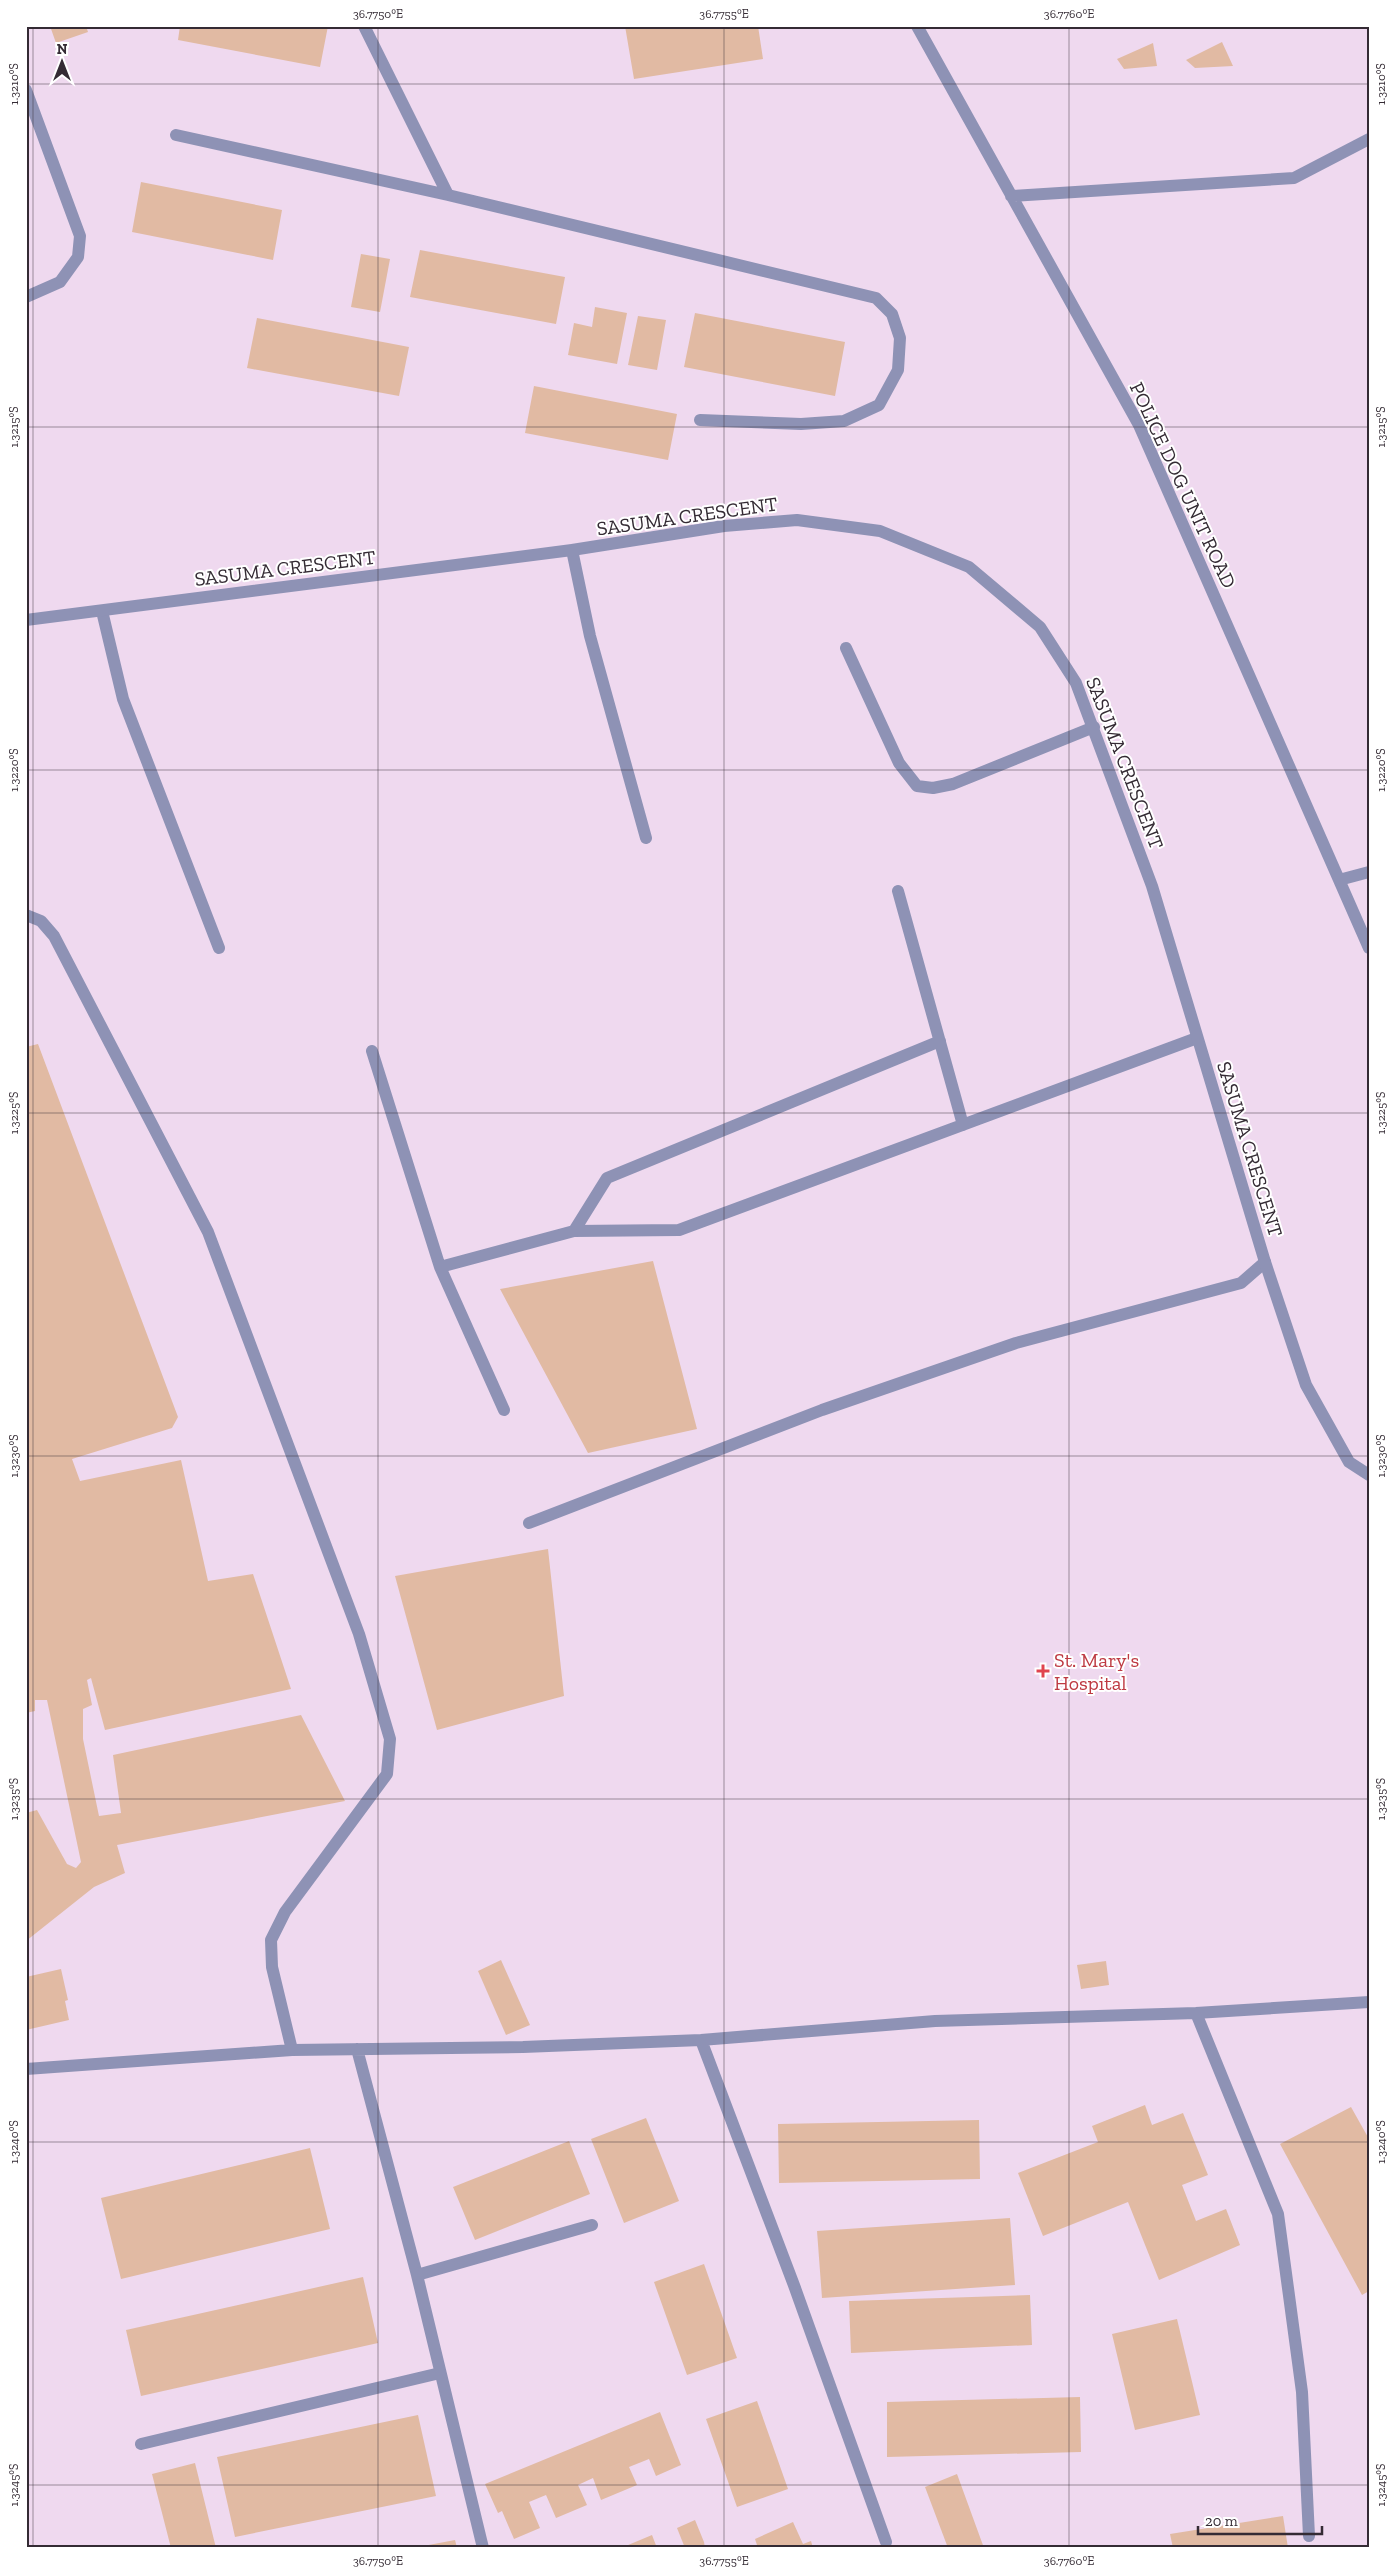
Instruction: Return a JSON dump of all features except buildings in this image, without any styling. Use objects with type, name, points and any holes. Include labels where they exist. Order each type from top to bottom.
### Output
[{"type":"street","points":[[364,26],[448,195]]},
{"type":"street","name":"POLICE DOG UNIT ROAD","points":[[917,26],[1139,425],[1369,948]]},
{"type":"street","points":[[26,90],[80,236],[78,256],[60,282],[26,297]]},
{"type":"street","points":[[176,135],[448,195],[876,298],[892,314],[900,338],[898,370],[879,405],[844,421],[801,424],[700,420]]},
{"type":"street","points":[[1011,196],[1294,178],[1369,139]]},
{"type":"street","name":"SASUMA CRESCENT","points":[[26,620],[572,550],[724,526],[798,520],[880,531],[969,567],[1040,627],[1076,683],[1152,886],[1265,1262],[1306,1385],[1349,1462],[1369,1476]]},
{"type":"street","points":[[572,550],[590,636],[646,838]]},
{"type":"street","points":[[102,611],[123,699],[219,948]]},
{"type":"street","points":[[846,648],[899,763],[917,786],[933,788],[953,784],[1094,727]]},
{"type":"street","points":[[1339,880],[1369,872]]},
{"type":"street","points":[[898,891],[963,1125]]},
{"type":"street","points":[[26,915],[41,921],[54,936],[208,1232],[359,1634],[390,1739],[387,1774],[285,1912],[271,1940],[272,1966],[292,2050]]},
{"type":"street","points":[[440,1267],[574,1231],[679,1230],[1197,1038]]},
{"type":"street","points":[[574,1231],[607,1178],[940,1041]]},
{"type":"street","points":[[372,1051],[440,1267],[504,1410]]},
{"type":"street","points":[[530,1523],[822,1410],[1016,1344],[1241,1283],[1265,1262]]},
{"type":"street","points":[[26,2069],[292,2050],[523,2047],[701,2040],[935,2022],[1196,2013],[1369,2002]]},
{"type":"street","points":[[1196,2013],[1278,2214],[1302,2392],[1309,2536]]},
{"type":"street","points":[[701,2040],[795,2288],[886,2542]]},
{"type":"street","points":[[358,2049],[417,2275],[483,2548]]},
{"type":"street","points":[[417,2275],[592,2225]]},
{"type":"street","points":[[141,2444],[440,2373]]},
{"type":"place","name":"St. Mary's Hospital","points":[[1043,1671]]}]
